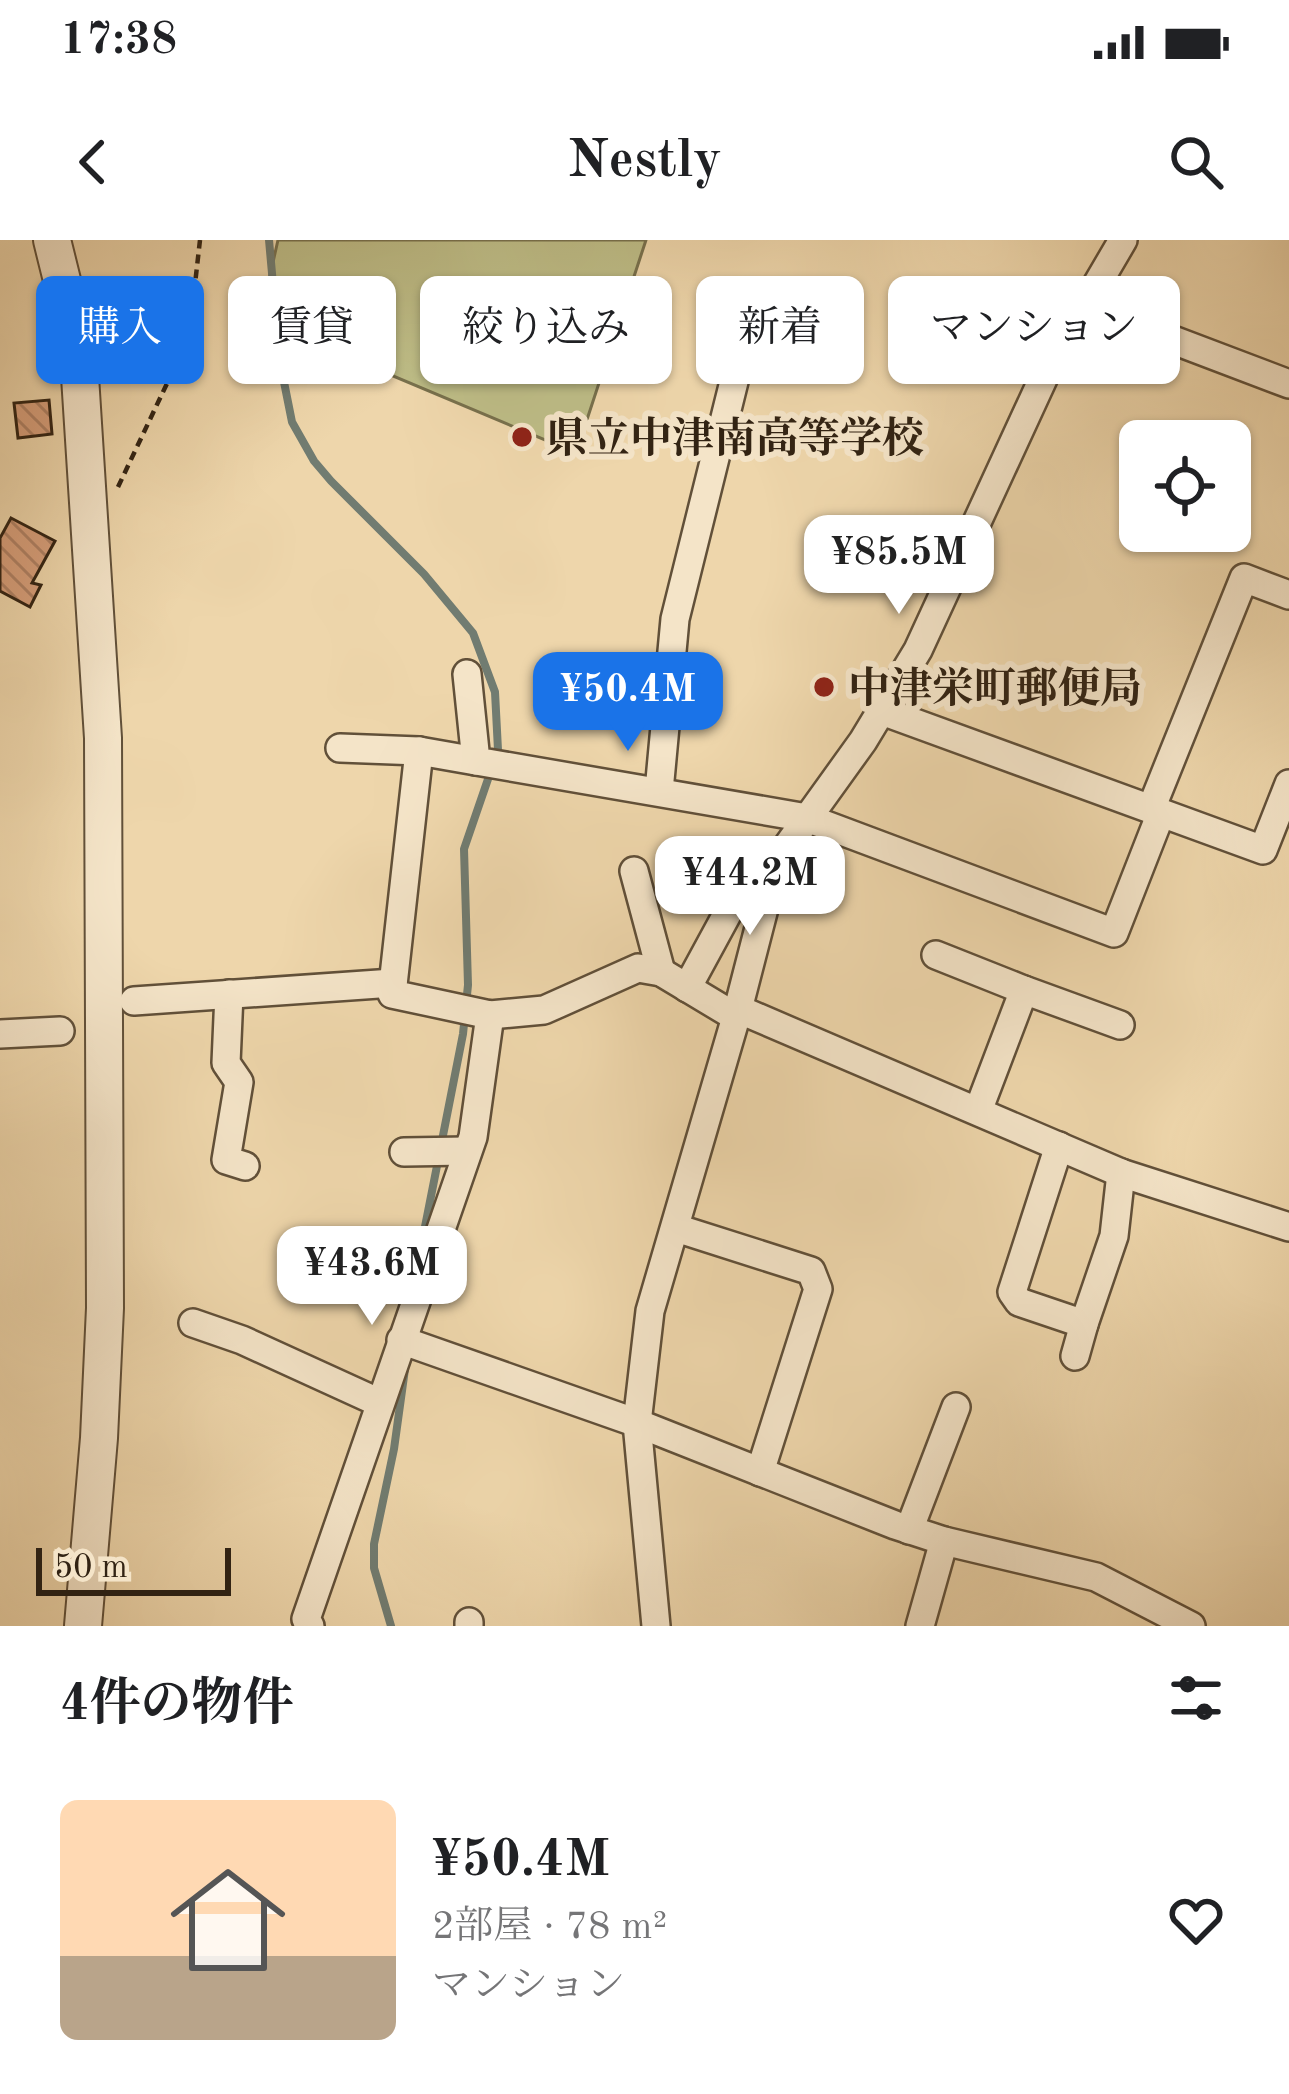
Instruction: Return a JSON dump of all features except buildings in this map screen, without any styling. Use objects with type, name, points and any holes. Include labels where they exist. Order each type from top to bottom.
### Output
[{"type":"street","points":[[52,240],[78,345],[103,738],[105,1308],[83,1626]]},
{"type":"street","points":[[1103,276],[1123,240]]},
{"type":"street","points":[[1180,343],[1289,384]]},
{"type":"street","points":[[658,790],[674,619],[733,384]]},
{"type":"street","points":[[687,988],[732,905],[776,862],[882,711],[918,650],[1041,384]]},
{"type":"street","points":[[340,748],[419,751],[807,818],[1114,933],[1244,578],[1289,595]]},
{"type":"street","points":[[466,674],[476,761]]},
{"type":"street","points":[[882,711],[1263,850],[1289,784]]},
{"type":"street","points":[[419,751],[392,994],[490,1015],[544,1010],[638,968],[661,972],[737,1013],[1121,1173],[1289,1228]]},
{"type":"street","points":[[656,1626],[637,1424],[650,1311],[776,862]]},
{"type":"street","points":[[634,872],[661,972]]},
{"type":"street","points":[[936,955],[1120,1025]]},
{"type":"street","points":[[134,1001],[393,983]]},
{"type":"street","points":[[978,1111],[1024,990]]},
{"type":"street","points":[[229,994],[226,1063],[239,1082],[226,1160],[245,1166]]},
{"type":"street","points":[[276,1626],[308,1623],[467,1151],[490,1015]]},
{"type":"street","points":[[0,1034],[60,1031]]},
{"type":"street","points":[[1059,1146],[1012,1292],[1019,1302],[1084,1324]]},
{"type":"street","points":[[404,1151],[467,1151]]},
{"type":"street","points":[[1075,1356],[1114,1236],[1121,1173]]},
{"type":"street","points":[[676,1228],[811,1271],[818,1288],[760,1472]]},
{"type":"street","points":[[194,1323],[380,1403]]},
{"type":"street","points":[[401,1340],[637,1424],[909,1530],[1096,1577],[1191,1626]]},
{"type":"street","points":[[909,1530],[956,1406]]},
{"type":"street","points":[[920,1626],[944,1541]]},
{"type":"path","points":[[93,527],[129,470],[189,337],[200,240]]},
{"type":"shaded area","points":[[278,240],[646,240],[634,276],[420,276],[420,384],[599,384],[576,453],[396,377],[396,276],[270,276]]},
{"type":"waterway","points":[[269,240],[280,362],[292,422],[331,481],[424,574],[473,633],[495,692],[498,750],[464,849],[468,985],[463,1034],[421,1247]]},
{"type":"waterway","points":[[391,1626],[374,1568],[374,1544],[405,1369]]},
{"type":"place","name":"県立中津南高等学校","points":[[522,437]]},
{"type":"place","name":"中津栄町郵便局","points":[[824,687]]}]
